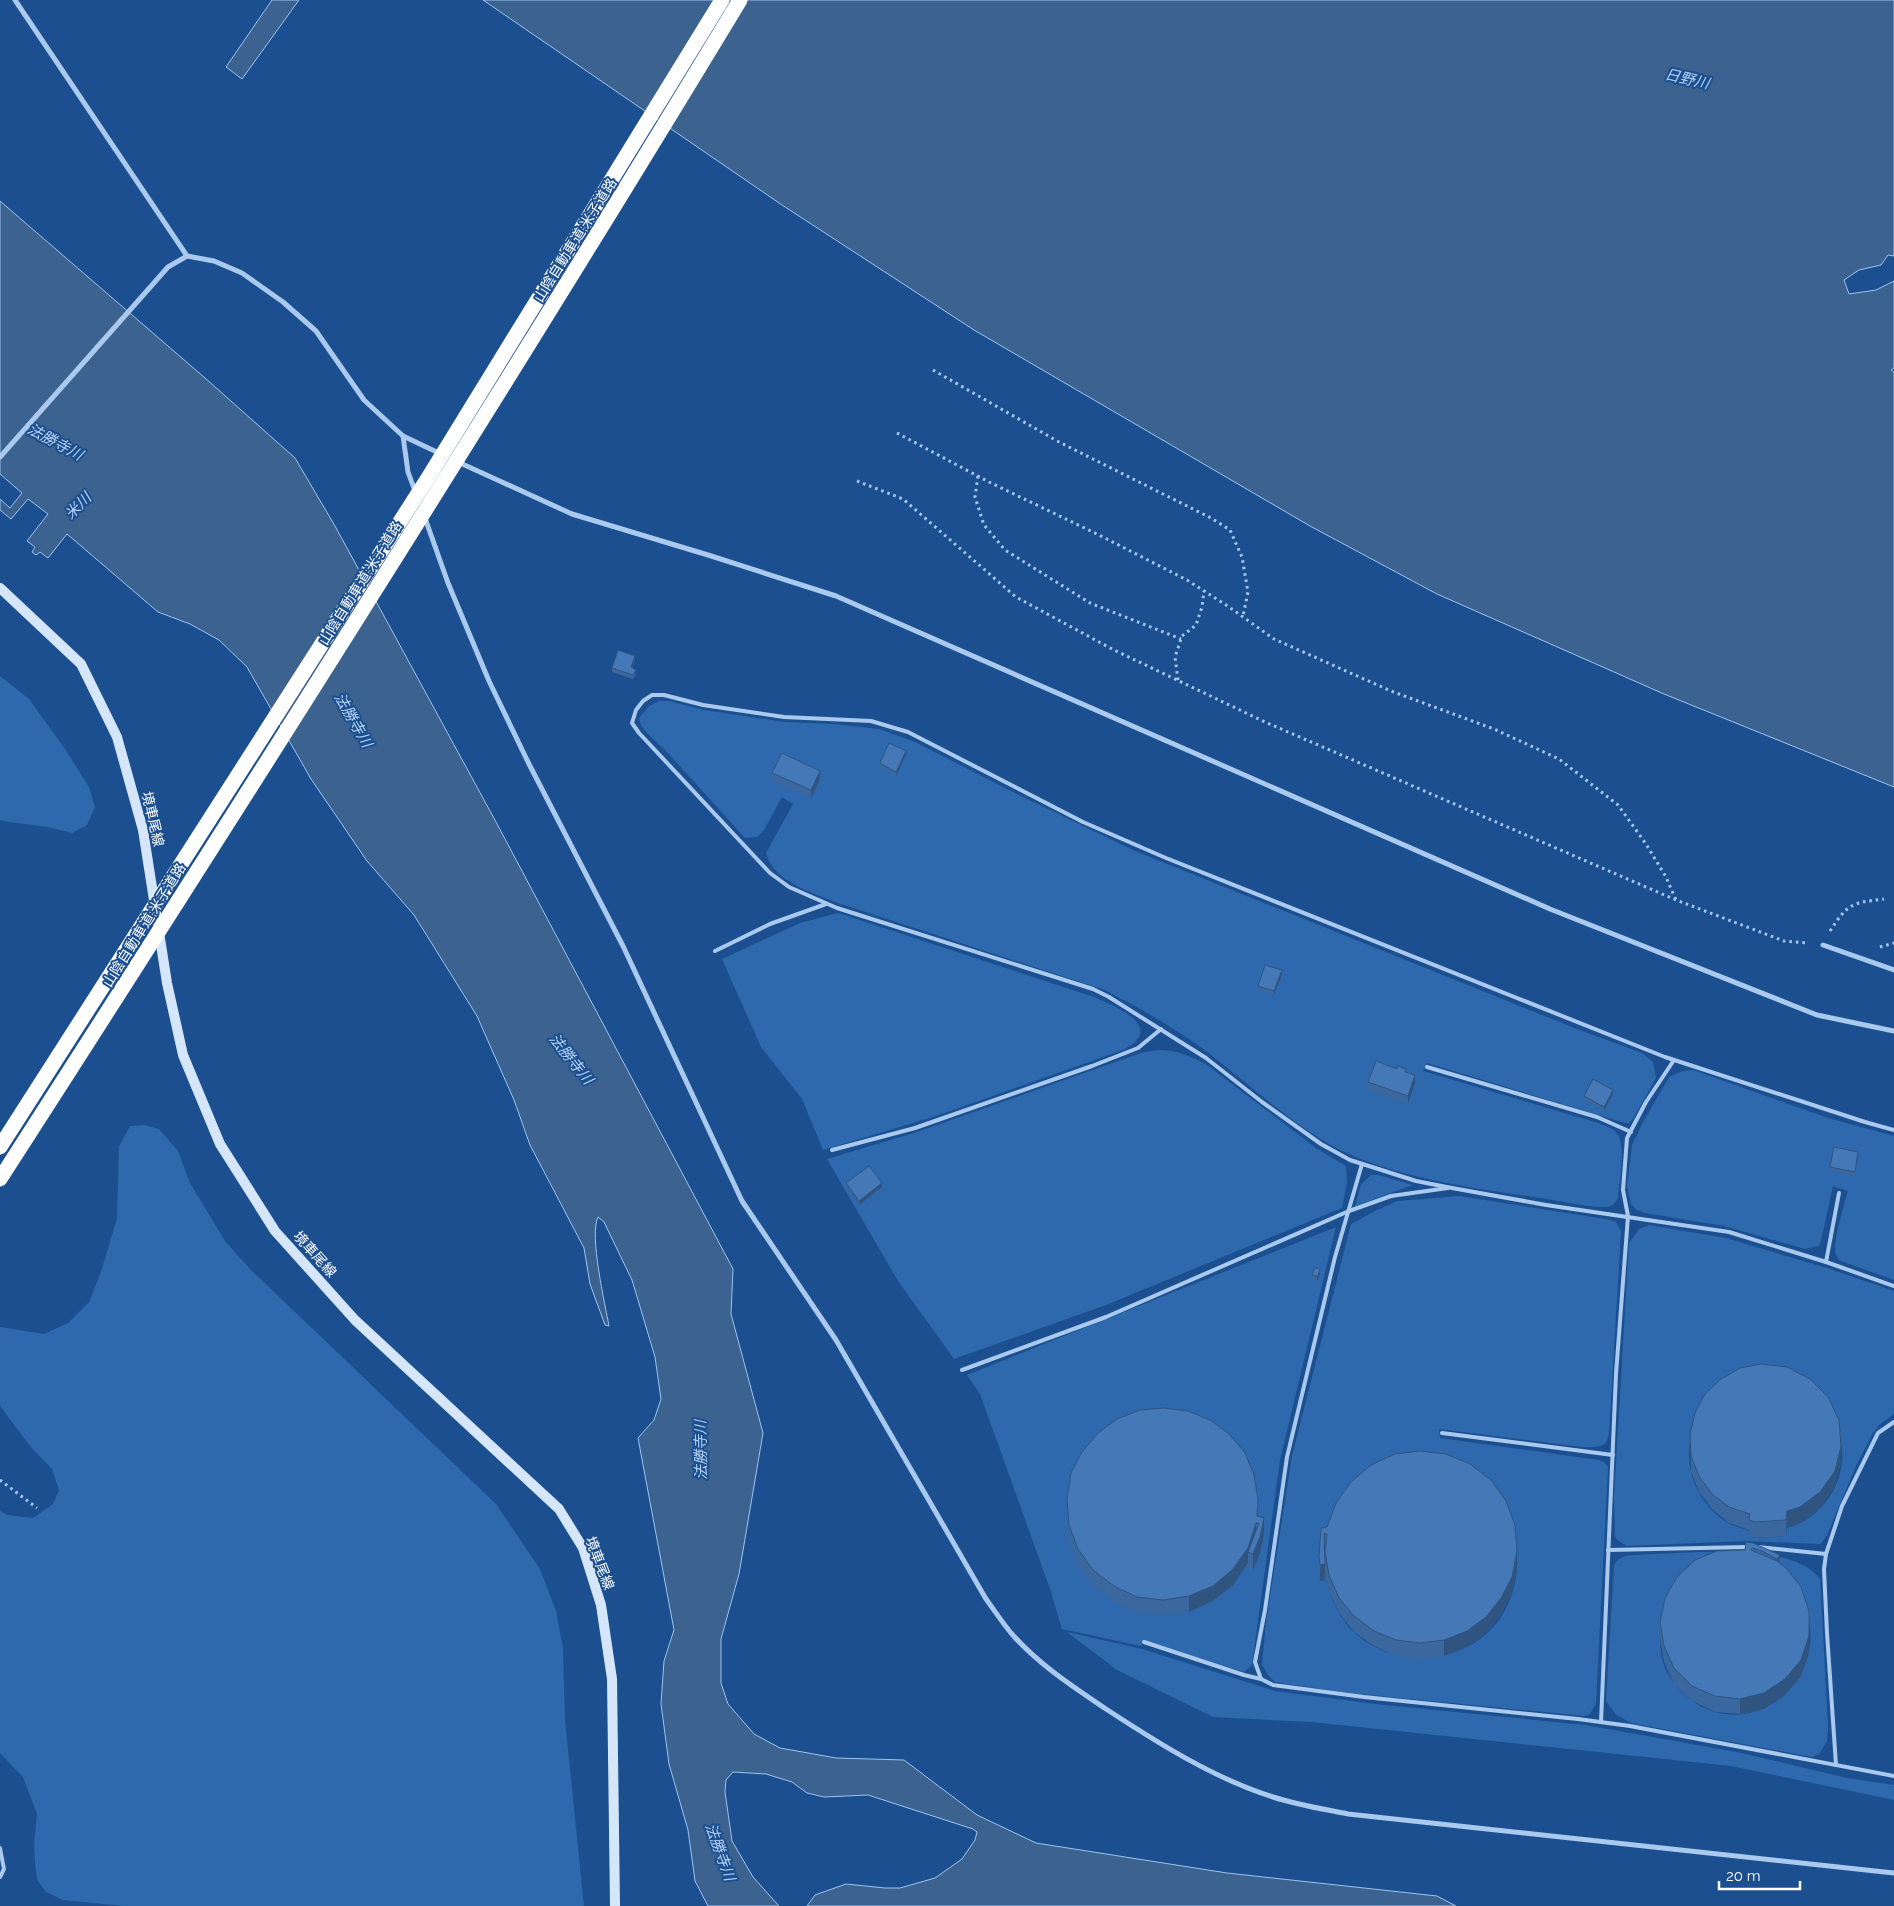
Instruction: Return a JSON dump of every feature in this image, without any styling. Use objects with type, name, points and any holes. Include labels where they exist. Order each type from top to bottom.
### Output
[{"type":"highway","name":"山陰自動車道;米子道路","points":[[0,1147],[428,478],[722,0]]},
{"type":"highway","name":"山陰自動車道;米子道路","points":[[0,1179],[461,454],[618,202],[740,0]]},
{"type":"main road","name":"境車尾線","points":[[0,588],[81,664],[117,737],[143,830],[167,983],[183,1055],[220,1144],[275,1231],[355,1320],[559,1509],[583,1548],[601,1605],[612,1679],[615,1906]]},
{"type":"street","points":[[15,0],[187,256]]},
{"type":"street","points":[[0,457],[168,267],[187,256],[214,261],[242,273],[283,302],[316,331],[364,400],[403,436],[572,514],[836,596],[1568,916],[1817,1015],[1894,1031]]},
{"type":"street","points":[[403,436],[408,472],[418,500]]},
{"type":"street","points":[[422,509],[448,583],[489,681],[528,762],[623,946],[742,1201],[836,1340],[986,1599],[1011,1633],[1034,1655],[1065,1681],[1123,1720],[1187,1759],[1243,1786],[1296,1804],[1348,1814],[1894,1873]]},
{"type":"street","points":[[1823,945],[1894,970]]},
{"type":"lane","points":[[1894,1130],[1674,1060],[1166,858],[1083,822],[908,732],[871,721],[784,717],[703,705],[664,695],[652,695],[643,701],[636,710],[632,723],[639,733],[770,873],[789,887],[826,904],[1093,989],[1110,997],[1206,1058],[1262,1102],[1321,1144],[1350,1160],[1416,1181],[1452,1188],[1546,1205],[1729,1232],[1826,1262],[1894,1286]]},
{"type":"lane","points":[[715,951],[770,924],[826,904]]},
{"type":"lane","points":[[832,1150],[915,1128],[1092,1066],[1138,1048],[1161,1029]]},
{"type":"lane","points":[[1601,1722],[1616,1374],[1628,1216],[1623,1190],[1627,1138],[1646,1102],[1674,1060]]},
{"type":"lane","points":[[1427,1067],[1597,1117],[1631,1132]]},
{"type":"lane","points":[[1261,1679],[1255,1662],[1265,1610],[1287,1457],[1335,1257],[1362,1164]]},
{"type":"lane","points":[[962,1370],[1106,1317],[1349,1211],[1391,1196],[1452,1188]]},
{"type":"lane","points":[[1826,1262],[1839,1193]]},
{"type":"lane","points":[[1836,1766],[1826,1614],[1824,1569],[1826,1554],[1842,1506],[1878,1434],[1894,1422]]},
{"type":"lane","points":[[1442,1434],[1613,1455]]},
{"type":"lane","points":[[1608,1550],[1756,1547],[1826,1554]]},
{"type":"lane","points":[[1144,1642],[1261,1679],[1273,1685],[1355,1696],[1601,1722],[1894,1776]]},
{"type":"lane","points":[[0,1848],[4,1869],[0,1877]]},
{"type":"path","points":[[933,370],[1059,442],[1211,518],[1230,530],[1242,557],[1248,592],[1242,616]]},
{"type":"path","points":[[897,432],[978,476],[1187,580],[1274,639],[1391,691],[1494,729],[1559,759],[1618,805],[1646,844],[1666,877],[1676,900]]},
{"type":"path","points":[[978,476],[975,497],[984,525],[1005,550],[1090,604],[1181,639]]},
{"type":"path","points":[[857,481],[903,499],[1016,596],[1112,649],[1265,722],[1676,900],[1784,941],[1823,945],[1830,930],[1843,911],[1856,903],[1884,899]]},
{"type":"path","points":[[1178,680],[1175,657],[1182,636],[1196,625],[1202,607],[1204,591]]},
{"type":"path","points":[[0,1480],[36,1508]]},
{"type":"shaded area","points":[[0,676],[29,699],[65,749],[89,787],[95,807],[87,825],[72,833],[48,827],[0,820]]},
{"type":"shaded area","points":[[659,701],[669,701],[704,710],[785,722],[833,724],[879,729],[915,742],[1135,851],[1577,1029],[1642,1053],[1653,1062],[1656,1078],[1629,1123],[1427,1063],[1423,1071],[1598,1123],[1612,1129],[1618,1135],[1622,1148],[1618,1198],[1613,1205],[1606,1207],[1580,1205],[1430,1179],[1371,1163],[1344,1152],[1305,1129],[1186,1037],[1146,1012],[1105,990],[838,903],[807,891],[785,879],[770,863],[766,853],[793,804],[782,797],[764,830],[757,837],[745,838],[641,725],[639,718],[649,706]]},
{"type":"shaded area","points":[[838,913],[1097,998],[1120,1009],[1135,1020],[1140,1034],[1135,1042],[1123,1050],[936,1116],[823,1150],[802,1099],[761,1047],[722,959],[800,923]]},
{"type":"shaded area","points":[[1158,1050],[1183,1054],[1207,1065],[1316,1148],[1346,1166],[1347,1183],[1342,1208],[1106,1305],[954,1359],[898,1281],[827,1159],[917,1132],[1141,1053]]},
{"type":"shaded area","points":[[1693,1070],[1828,1118],[1894,1136],[1894,1280],[1841,1261],[1837,1257],[1835,1250],[1837,1233],[1848,1191],[1833,1186],[1819,1246],[1805,1249],[1724,1226],[1645,1213],[1637,1210],[1631,1204],[1627,1187],[1632,1145],[1669,1077],[1683,1071]]},
{"type":"shaded area","points":[[145,1125],[159,1129],[178,1151],[190,1183],[225,1241],[251,1270],[496,1504],[540,1569],[556,1611],[563,1648],[565,1720],[584,1906],[123,1906],[63,1900],[46,1892],[37,1880],[34,1844],[37,1814],[23,1777],[0,1753],[0,1511],[8,1515],[33,1518],[53,1504],[59,1490],[52,1469],[29,1445],[0,1406],[0,1327],[44,1334],[68,1323],[89,1302],[101,1272],[117,1218],[119,1146],[130,1126]]},
{"type":"shaded area","points":[[1371,1175],[1378,1175],[1413,1185],[1355,1206],[1361,1184]]},
{"type":"shaded area","points":[[1460,1196],[1611,1220],[1616,1222],[1621,1231],[1609,1426],[1606,1442],[1599,1446],[1583,1447],[1439,1429],[1440,1438],[1599,1460],[1608,1467],[1596,1704],[1590,1714],[1584,1716],[1350,1693],[1287,1684],[1275,1682],[1262,1665],[1266,1622],[1292,1456],[1351,1224],[1397,1201]],"holes":[[[1515,1541],[1517,1568],[1506,1609],[1482,1638],[1450,1654],[1414,1658],[1379,1649],[1350,1628],[1331,1595],[1326,1550],[1324,1549],[1325,1580],[1320,1581],[1321,1543]]]},
{"type":"shaded area","points":[[1649,1225],[1726,1238],[1830,1269],[1894,1291],[1894,1414],[1880,1424],[1873,1433],[1856,1466],[1827,1535],[1821,1544],[1745,1541],[1627,1546],[1617,1540],[1615,1536],[1614,1496],[1629,1243],[1639,1229]],"holes":[[[1694,1428],[1840,1436],[1842,1463],[1840,1474],[1831,1495],[1817,1512],[1808,1519],[1787,1528],[1786,1536],[1755,1538],[1749,1536],[1750,1531],[1728,1523],[1719,1517],[1704,1501],[1691,1473],[1689,1448]]]},
{"type":"shaded area","points":[[1336,1227],[1280,1460],[1252,1665],[1244,1672],[1143,1641],[1141,1646],[1062,1629],[1050,1589],[980,1394],[967,1375]]},
{"type":"shaded area","points":[[1700,1552],[1764,1554],[1796,1562],[1810,1569],[1820,1579],[1828,1726],[1827,1741],[1819,1754],[1812,1757],[1631,1723],[1616,1715],[1606,1701],[1614,1565],[1622,1557]],"holes":[[[1802,1603],[1810,1628],[1809,1653],[1800,1675],[1787,1693],[1769,1706],[1748,1713],[1726,1714],[1704,1708],[1683,1693],[1666,1671],[1661,1656],[1660,1643],[1664,1613]]]},
{"type":"shaded area","points":[[1067,1632],[1142,1649],[1275,1691],[1375,1704],[1585,1725],[1742,1753],[1847,1778],[1894,1785],[1894,1800],[1731,1766],[1311,1722],[1213,1717],[1117,1670]]},
{"type":"water","points":[[272,0],[299,0],[242,79],[226,67]]},
{"type":"water","name":"日野川","points":[[483,0],[1894,0],[1894,256],[1888,255],[1881,265],[1859,270],[1844,280],[1849,294],[1876,290],[1894,281],[1894,368],[1891,370],[1894,372],[1894,787],[1664,694],[1437,594],[1310,526],[974,330],[782,205]]},
{"type":"water","points":[[0,201],[295,458],[335,526],[496,822],[733,1269],[731,1314],[763,1433],[739,1574],[721,1639],[721,1683],[728,1704],[754,1734],[780,1748],[836,1758],[904,1760],[977,1815],[1036,1843],[1227,1873],[1437,1896],[1456,1906],[807,1906],[815,1895],[846,1884],[900,1888],[935,1878],[962,1859],[975,1840],[977,1832],[973,1829],[868,1795],[824,1797],[807,1793],[792,1782],[766,1774],[733,1772],[726,1780],[725,1792],[732,1841],[753,1877],[779,1906],[708,1906],[695,1881],[688,1830],[669,1764],[661,1704],[664,1661],[674,1630],[638,1438],[654,1420],[661,1399],[655,1357],[632,1280],[604,1222],[598,1217],[595,1239],[601,1287],[609,1326],[605,1325],[590,1284],[584,1248],[530,1145],[514,1100],[477,1016],[414,915],[367,861],[311,779],[247,667],[219,640],[190,624],[158,612],[67,534],[48,558],[40,552],[36,555],[32,552],[35,547],[27,541],[48,514],[28,499],[11,519],[0,510],[0,499],[10,508],[22,493],[0,474]]},
{"type":"building","points":[[618,650],[635,656],[631,667],[636,670],[633,675],[612,668]]},
{"type":"building","points":[[889,743],[906,751],[896,772],[880,763]]},
{"type":"building","points":[[782,753],[820,771],[811,790],[772,773]]},
{"type":"building","points":[[1265,965],[1282,970],[1274,991],[1258,986]]},
{"type":"building","points":[[1376,1061],[1397,1069],[1398,1066],[1406,1069],[1405,1072],[1415,1075],[1408,1096],[1368,1082]]},
{"type":"building","points":[[1593,1079],[1613,1090],[1604,1107],[1584,1096]]},
{"type":"building","points":[[1834,1147],[1858,1152],[1855,1172],[1830,1167]]},
{"type":"building","points":[[869,1166],[882,1183],[859,1201],[846,1183]]},
{"type":"building","points":[[1316,1267],[1320,1270],[1317,1277],[1312,1274]]},
{"type":"building","points":[[1761,1364],[1787,1367],[1810,1379],[1828,1397],[1839,1420],[1841,1446],[1835,1471],[1820,1492],[1800,1507],[1787,1511],[1786,1520],[1755,1522],[1749,1520],[1750,1514],[1729,1507],[1712,1494],[1699,1476],[1691,1456],[1690,1434],[1695,1413],[1705,1394],[1721,1379],[1740,1368]]},
{"type":"building","points":[[1164,1408],[1188,1411],[1210,1420],[1229,1434],[1245,1453],[1254,1475],[1258,1499],[1257,1516],[1264,1518],[1260,1537],[1253,1554],[1248,1552],[1259,1523],[1256,1523],[1248,1548],[1233,1569],[1213,1586],[1189,1596],[1163,1600],[1137,1597],[1114,1586],[1093,1570],[1078,1549],[1069,1525],[1067,1499],[1071,1473],[1082,1452],[1098,1433],[1117,1419],[1140,1410]]},
{"type":"building","points":[[1420,1451],[1446,1454],[1470,1464],[1491,1480],[1506,1501],[1515,1525],[1517,1551],[1512,1577],[1501,1598],[1486,1617],[1467,1631],[1444,1640],[1420,1643],[1396,1640],[1374,1631],[1354,1616],[1339,1598],[1329,1575],[1325,1552],[1327,1534],[1324,1533],[1325,1564],[1320,1565],[1319,1556],[1321,1528],[1327,1527],[1336,1503],[1351,1482],[1371,1465],[1395,1454]]},
{"type":"building","points":[[1746,1542],[1753,1543],[1780,1555],[1777,1559],[1762,1551],[1752,1548],[1751,1550],[1777,1561],[1786,1568],[1801,1587],[1809,1611],[1809,1636],[1801,1660],[1785,1679],[1764,1693],[1740,1699],[1715,1696],[1692,1686],[1674,1668],[1664,1646],[1660,1622],[1665,1598],[1677,1577],[1695,1560],[1717,1551],[1745,1550]]},
{"type":"water label","name":"法勝寺川","points":[[55,442]]},
{"type":"water label","name":"米川","points":[[78,506]]},
{"type":"water label","name":"法勝寺川","points":[[353,720]]},
{"type":"water label","name":"法勝寺川","points":[[571,1059]]},
{"type":"water label","name":"法勝寺川","points":[[701,1450]]},
{"type":"water label","name":"法勝寺川","points":[[720,1852]]}]
